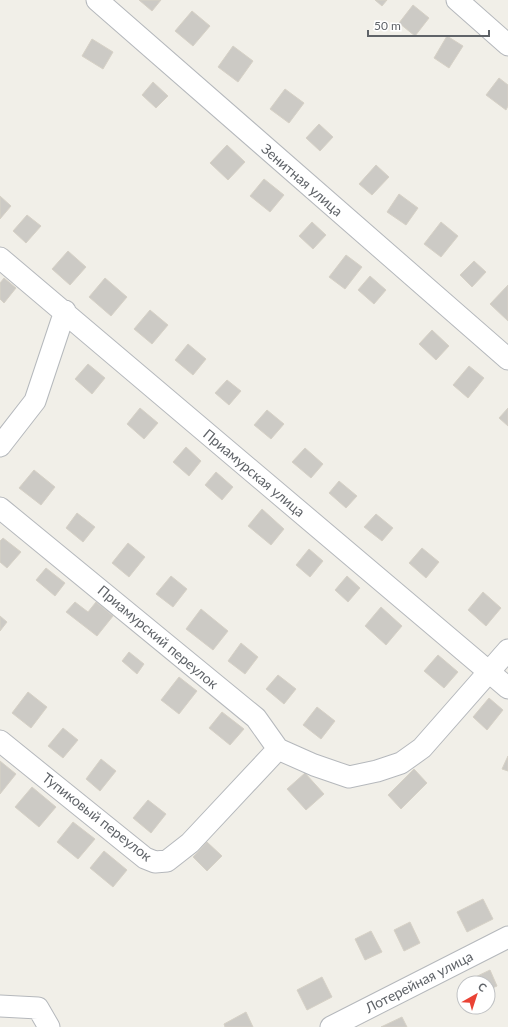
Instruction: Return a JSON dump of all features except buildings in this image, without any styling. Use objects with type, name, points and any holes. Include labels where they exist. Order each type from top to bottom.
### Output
[{"type":"street","name":"Зенитная улица","points":[[97,0],[508,359]]},
{"type":"street","points":[[457,0],[508,45]]},
{"type":"street","name":"Приамурская улица","points":[[0,258],[65,311],[508,688]]},
{"type":"street","points":[[0,446],[36,401],[65,311]]},
{"type":"street","name":"Приамурский переулок","points":[[0,508],[256,718],[278,749]]},
{"type":"street","points":[[278,749],[314,765],[349,777],[377,772],[401,763],[422,748],[508,650]]},
{"type":"street","name":"Тупиковый переулок","points":[[0,740],[145,858],[155,862],[168,861],[190,843],[278,749]]},
{"type":"street","name":"Лотерейная улица","points":[[331,1027],[508,937]]},
{"type":"street","points":[[0,1006],[38,1008],[49,1027]]}]
